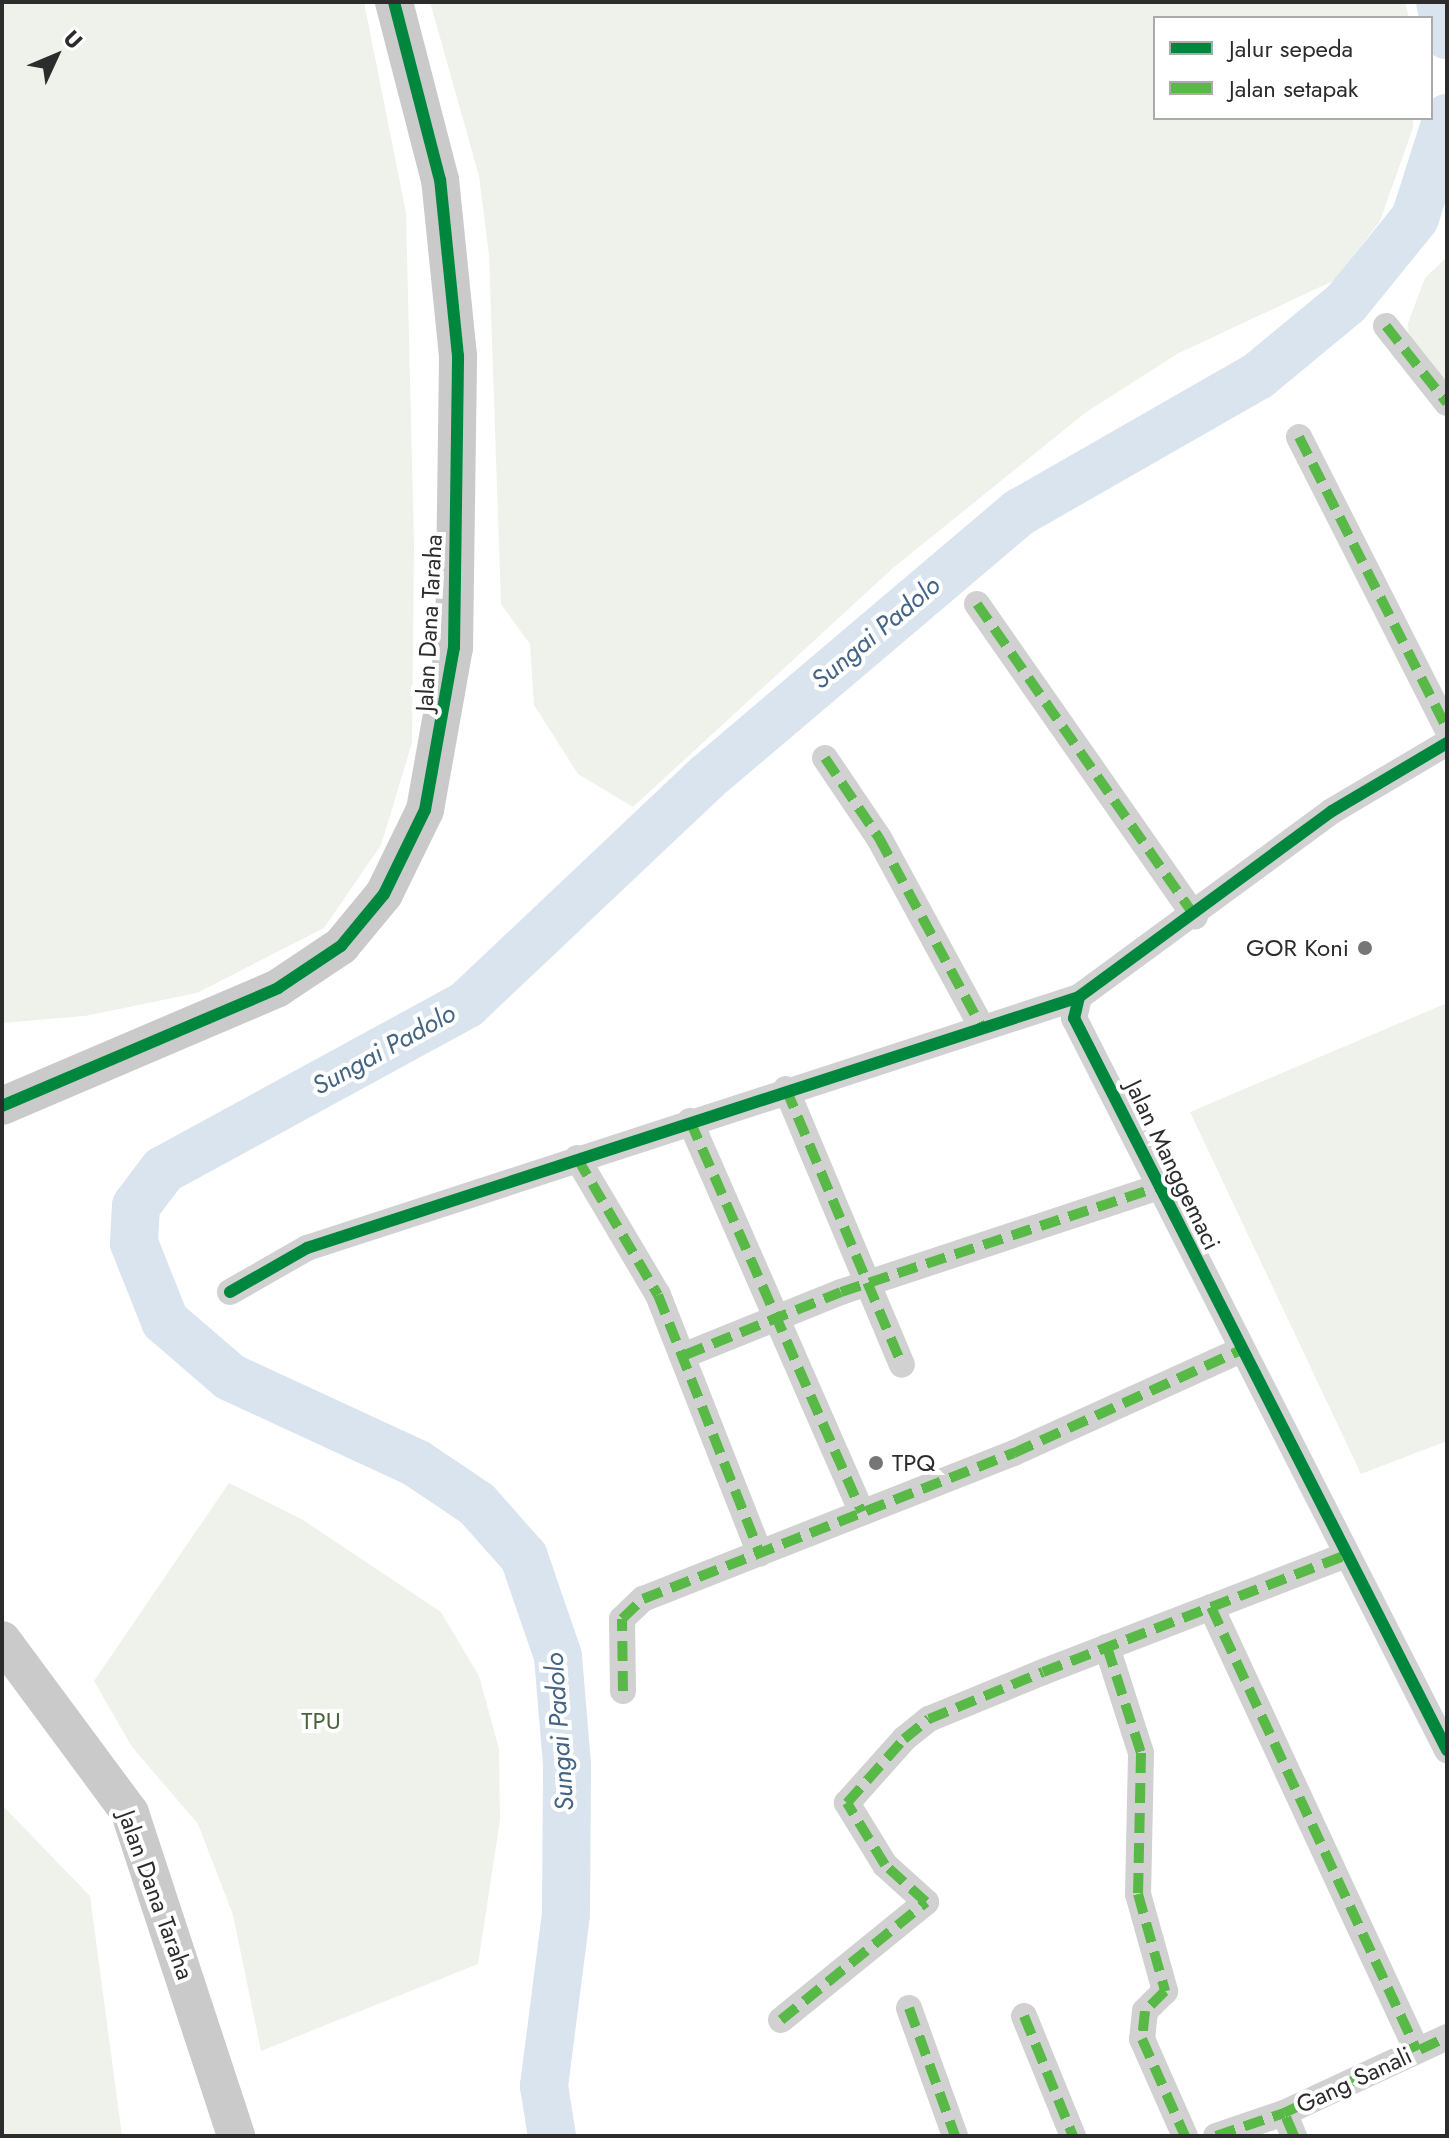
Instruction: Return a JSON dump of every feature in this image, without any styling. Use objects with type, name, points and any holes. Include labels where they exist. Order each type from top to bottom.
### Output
[{"type":"street","name":"Jalan Dana Taraha","points":[[2,1106],[278,988],[341,946],[384,894],[425,810],[454,648],[458,356],[440,180],[394,2]]},
{"type":"street","points":[[1386,326],[1447,403]]},
{"type":"street","points":[[1299,437],[1447,729]]},
{"type":"street","points":[[977,604],[1195,916]]},
{"type":"street","points":[[230,1292],[307,1248],[980,1024],[1079,997],[1195,916],[1332,811],[1447,743]]},
{"type":"street","points":[[825,758],[879,838],[980,1024]]},
{"type":"street","name":"Jalan Manggemaci","points":[[1079,997],[1074,1018],[1344,1556],[1447,1750]]},
{"type":"street","points":[[786,1089],[902,1365]]},
{"type":"street","points":[[690,1121],[862,1512]]},
{"type":"street","points":[[577,1158],[685,1355],[760,1554]]},
{"type":"street","points":[[685,1355],[868,1283],[1159,1187]]},
{"type":"street","points":[[623,1691],[619,1638],[633,1606],[1014,1453],[1241,1350]]},
{"type":"street","points":[[781,2020],[926,1902],[851,1818],[847,1803],[870,1771],[929,1719],[1344,1556]]},
{"type":"street","points":[[1211,1607],[1417,2051]]},
{"type":"street","name":"Jalan Dana Taraha","points":[[2,1640],[130,1813],[236,2136]]},
{"type":"street","points":[[1107,1647],[1141,1753],[1138,1894],[1165,1991],[1145,2011],[1142,2039],[1185,2136]]},
{"type":"street","points":[[909,2008],[955,2136]]},
{"type":"street","points":[[1024,2016],[1073,2136]]},
{"type":"street","name":"Gang Sanali","points":[[1216,2136],[1289,2124],[1447,2037]]},
{"type":"green space","points":[[2,2],[364,2],[406,213],[414,545],[412,743],[381,845],[324,928],[197,993],[85,1016],[2,1023]]},
{"type":"green space","points":[[430,2],[1405,2],[1408,16],[1153,16],[1153,120],[1413,120],[1413,128],[1380,221],[1335,280],[1177,354],[1085,413],[893,568],[633,807],[578,774],[534,705],[530,644],[501,604],[489,255],[479,176]]},
{"type":"green space","points":[[1447,257],[1447,398],[1409,348],[1408,323],[1425,278]]},
{"type":"green space","points":[[1447,1003],[1447,1441],[1361,1474],[1190,1112]]},
{"type":"green space","name":"TPU","points":[[229,1483],[303,1520],[441,1612],[479,1676],[499,1749],[500,1820],[478,1964],[261,2051],[233,1915],[198,1824],[132,1747],[94,1681]]},
{"type":"green space","points":[[2,1805],[90,1896],[122,2136],[2,2136]]},
{"type":"waterway","name":"Sungai Padolo","points":[[1440,2],[1447,35]]},
{"type":"waterway","name":"Sungai Padolo","points":[[552,2136],[544,2086],[566,1914],[567,1764],[558,1656],[524,1557],[477,1504],[416,1463],[230,1377],[165,1321],[134,1243],[136,1206],[163,1170],[467,1004],[706,778],[1020,512],[1259,375],[1346,303],[1415,218],[1447,118]]},
{"type":"marked path","points":[[1386,326],[1447,403]]},
{"type":"marked path","points":[[1299,437],[1447,729]]},
{"type":"marked path","points":[[977,604],[1195,916]]},
{"type":"marked path","points":[[825,758],[879,838],[980,1024]]},
{"type":"marked path","points":[[786,1089],[902,1365]]},
{"type":"marked path","points":[[690,1121],[862,1512]]},
{"type":"marked path","points":[[577,1158],[658,1295],[760,1554]]},
{"type":"marked path","points":[[685,1355],[841,1292],[1159,1187]]},
{"type":"marked path","points":[[623,1691],[622,1619],[643,1599],[1014,1453],[1241,1350]]},
{"type":"marked path","points":[[781,2020],[926,1902],[885,1865],[847,1803],[904,1739],[929,1719],[1344,1556]]},
{"type":"marked path","points":[[1211,1607],[1417,2051]]},
{"type":"marked path","points":[[1107,1647],[1141,1753],[1138,1894],[1165,1991],[1145,2011],[1142,2039],[1185,2136]]},
{"type":"marked path","points":[[909,2008],[955,2136]]},
{"type":"marked path","points":[[1024,2016],[1073,2136]]},
{"type":"marked path","points":[[1294,2136],[1284,2113],[1447,2037]]},
{"type":"marked path","points":[[1216,2136],[1284,2113]]},
{"type":"cycle path","points":[[2,1106],[278,988],[341,946],[384,894],[425,810],[454,648],[458,356],[440,180],[394,2]]},
{"type":"cycle path","points":[[1447,743],[1332,811],[1079,997],[1074,1018],[1447,1750]]},
{"type":"cycle path","points":[[230,1292],[307,1248],[1079,997]]},
{"type":"place","name":"GOR Koni","points":[[1365,948]]},
{"type":"place","name":"TPQ","points":[[876,1463]]}]
